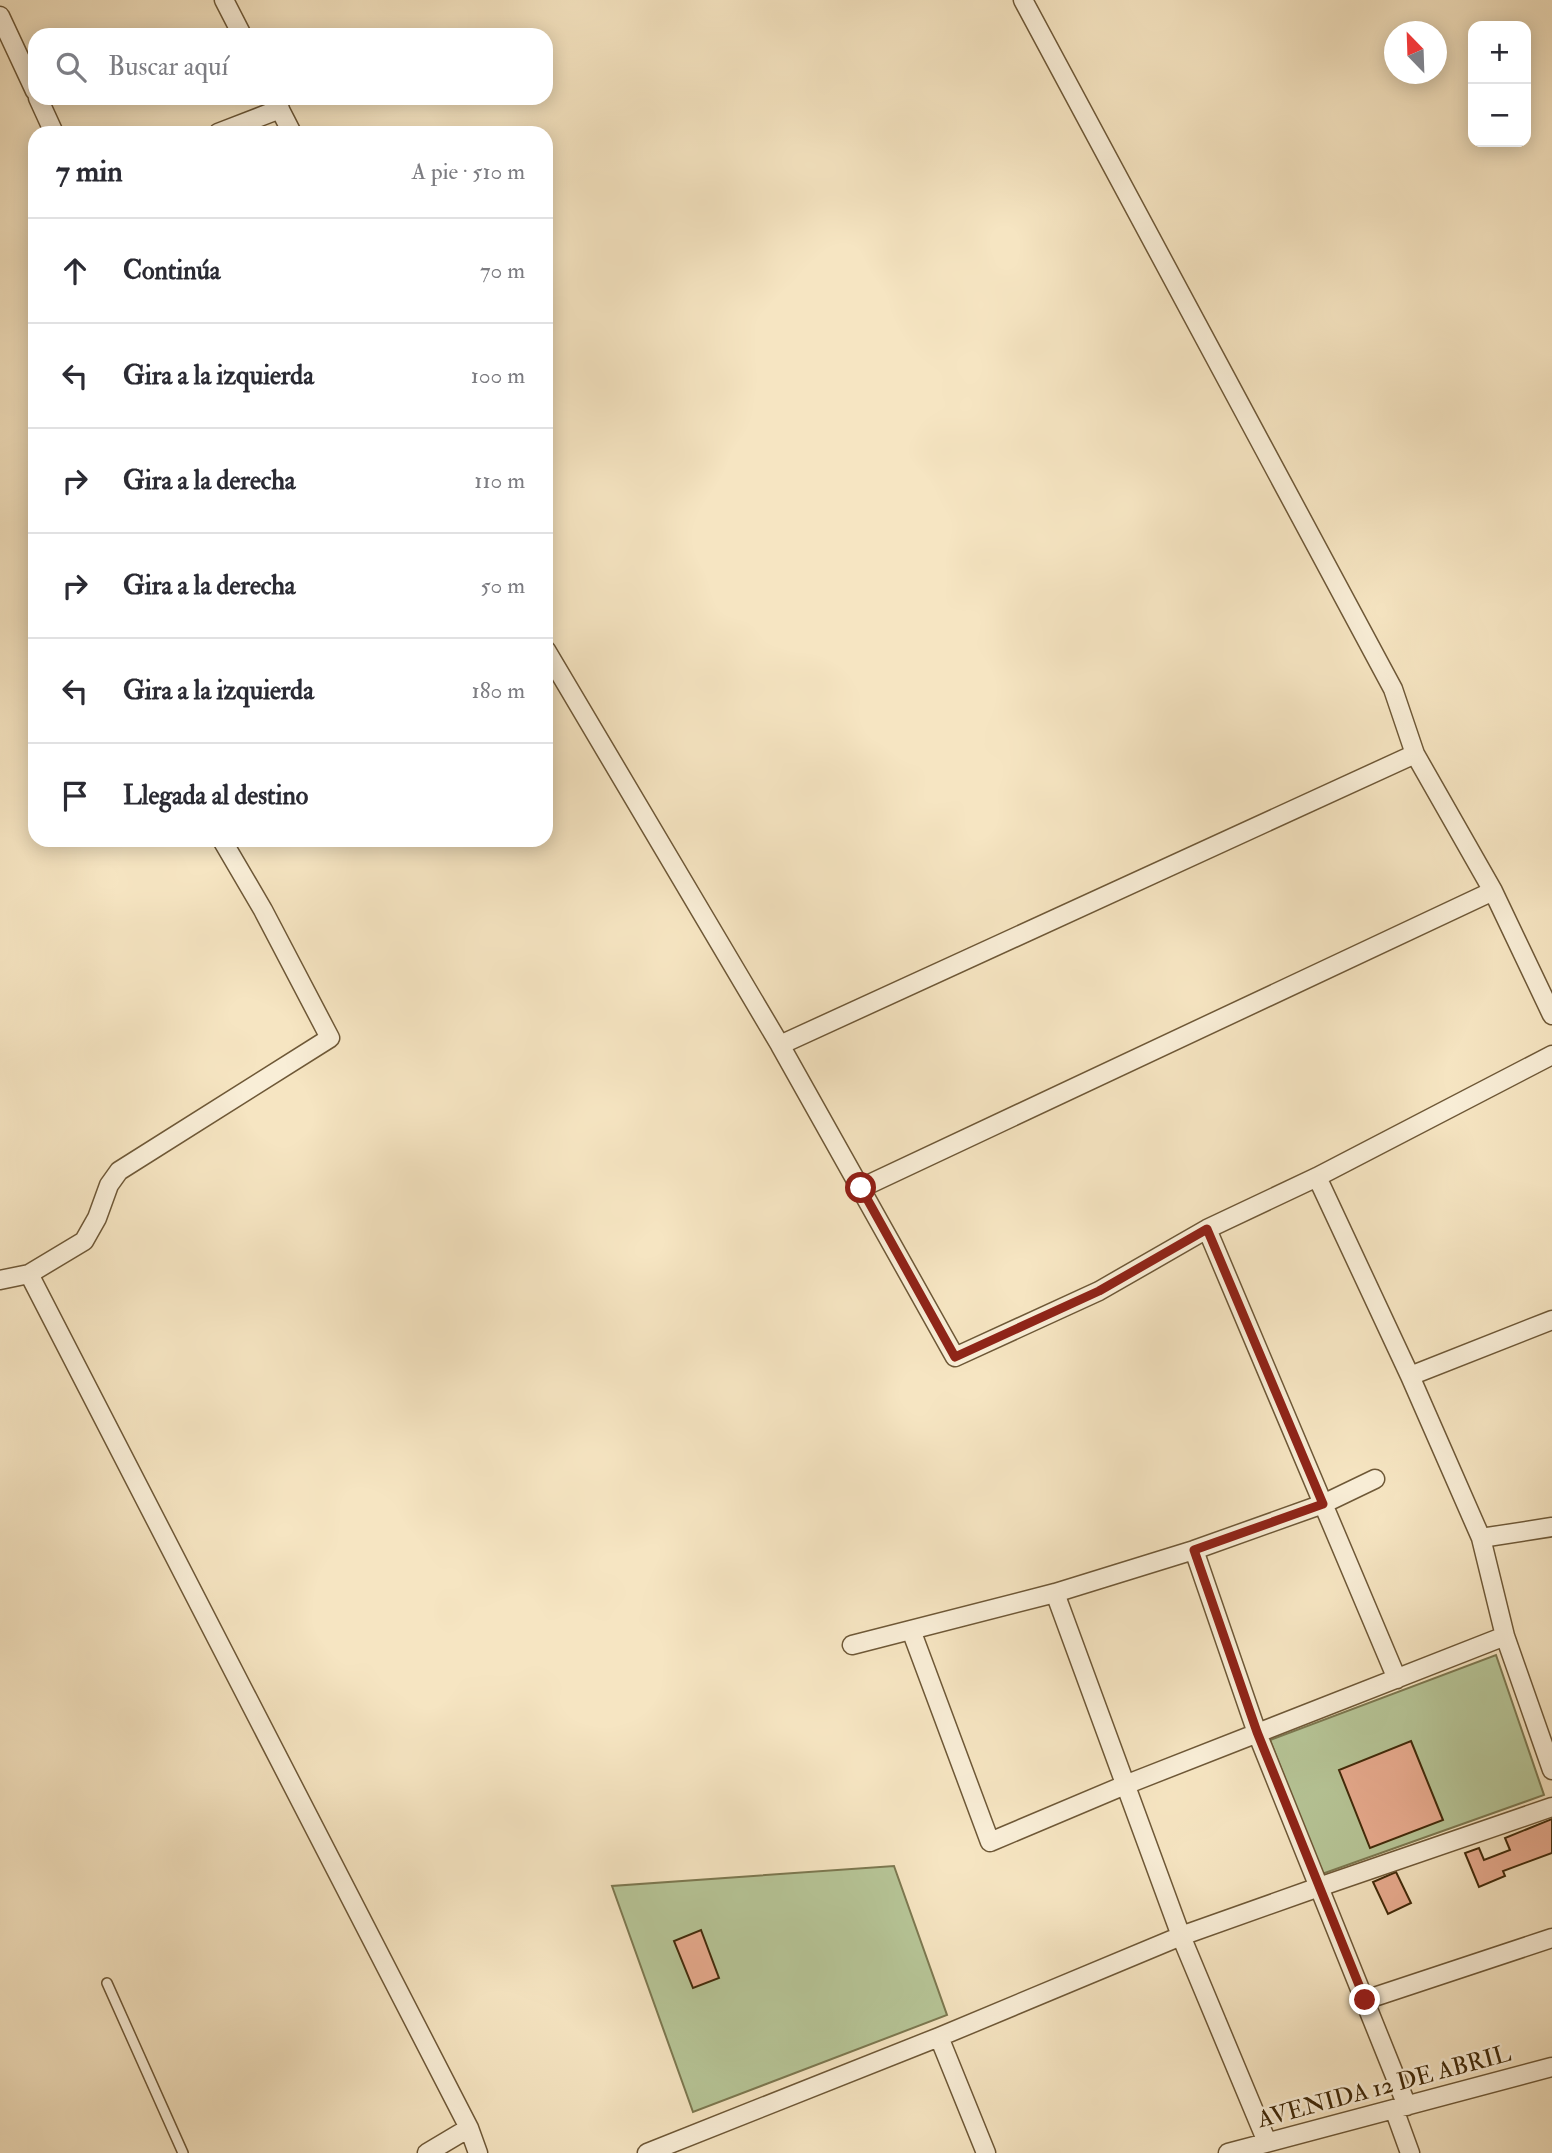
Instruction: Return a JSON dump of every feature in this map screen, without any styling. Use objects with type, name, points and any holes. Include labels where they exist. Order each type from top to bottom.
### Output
[{"type":"street","points":[[224,0],[238,28]]},
{"type":"street","points":[[1023,0],[1392,689],[1415,754],[1493,891],[1552,1015]]},
{"type":"street","points":[[0,16],[28,76]]},
{"type":"street","points":[[41,105],[51,126]]},
{"type":"street","points":[[232,126],[275,105]]},
{"type":"street","points":[[278,105],[288,126]]},
{"type":"street","points":[[553,662],[780,1045],[955,1357],[1099,1291],[1207,1229],[1317,1177],[1552,1055]]},
{"type":"street","points":[[780,1045],[1415,754]]},
{"type":"street","points":[[0,1280],[29,1274],[84,1241],[97,1218],[109,1185],[119,1171],[330,1038],[263,910],[226,847]]},
{"type":"street","points":[[861,1188],[1493,891]]},
{"type":"street","points":[[1317,1177],[1410,1376],[1481,1538],[1505,1636],[1552,1770]]},
{"type":"street","points":[[1207,1229],[1397,1679]]},
{"type":"street","points":[[29,1274],[469,2128],[478,2153]]},
{"type":"street","points":[[1410,1376],[1552,1320]]},
{"type":"street","points":[[852,1645],[1055,1593],[1194,1550],[1323,1504],[1375,1479]]},
{"type":"street","points":[[1481,1538],[1552,1527]]},
{"type":"street","points":[[1194,1550],[1257,1732],[1365,2000],[1401,2108],[1410,2153]]},
{"type":"street","points":[[1055,1593],[1181,1937],[1267,2142]]},
{"type":"street","points":[[912,1630],[990,1842],[1257,1732],[1505,1636]]},
{"type":"street","points":[[647,2153],[1181,1937],[1552,1807]]},
{"type":"street","points":[[1365,2000],[1552,1938]]},
{"type":"street","points":[[939,2036],[986,2153]]},
{"type":"street","name":"AVENIDA 12 DE ABRIL","points":[[1228,2153],[1551,2071]]},
{"type":"street","points":[[427,2153],[469,2128]]},
{"type":"lane","points":[[107,1983],[183,2153]]},
{"type":"green space","points":[[1496,1655],[1544,1795],[1322,1874],[1270,1740]]},
{"type":"green space","points":[[894,1866],[947,2015],[693,2112],[612,1886]]},
{"type":"building","points":[[1411,1741],[1443,1820],[1370,1848],[1339,1770]]},
{"type":"building","points":[[1552,1819],[1552,1853],[1503,1871],[1505,1876],[1479,1887],[1465,1853],[1479,1848],[1484,1860],[1510,1850],[1505,1838]]},
{"type":"building","points":[[1396,1872],[1411,1903],[1388,1914],[1373,1882]]},
{"type":"building","points":[[701,1930],[719,1978],[693,1988],[674,1941]]},
{"type":"route","points":[[861,1188],[955,1357],[1099,1291],[1207,1229],[1323,1504],[1194,1550],[1257,1732],[1365,2000]]}]
